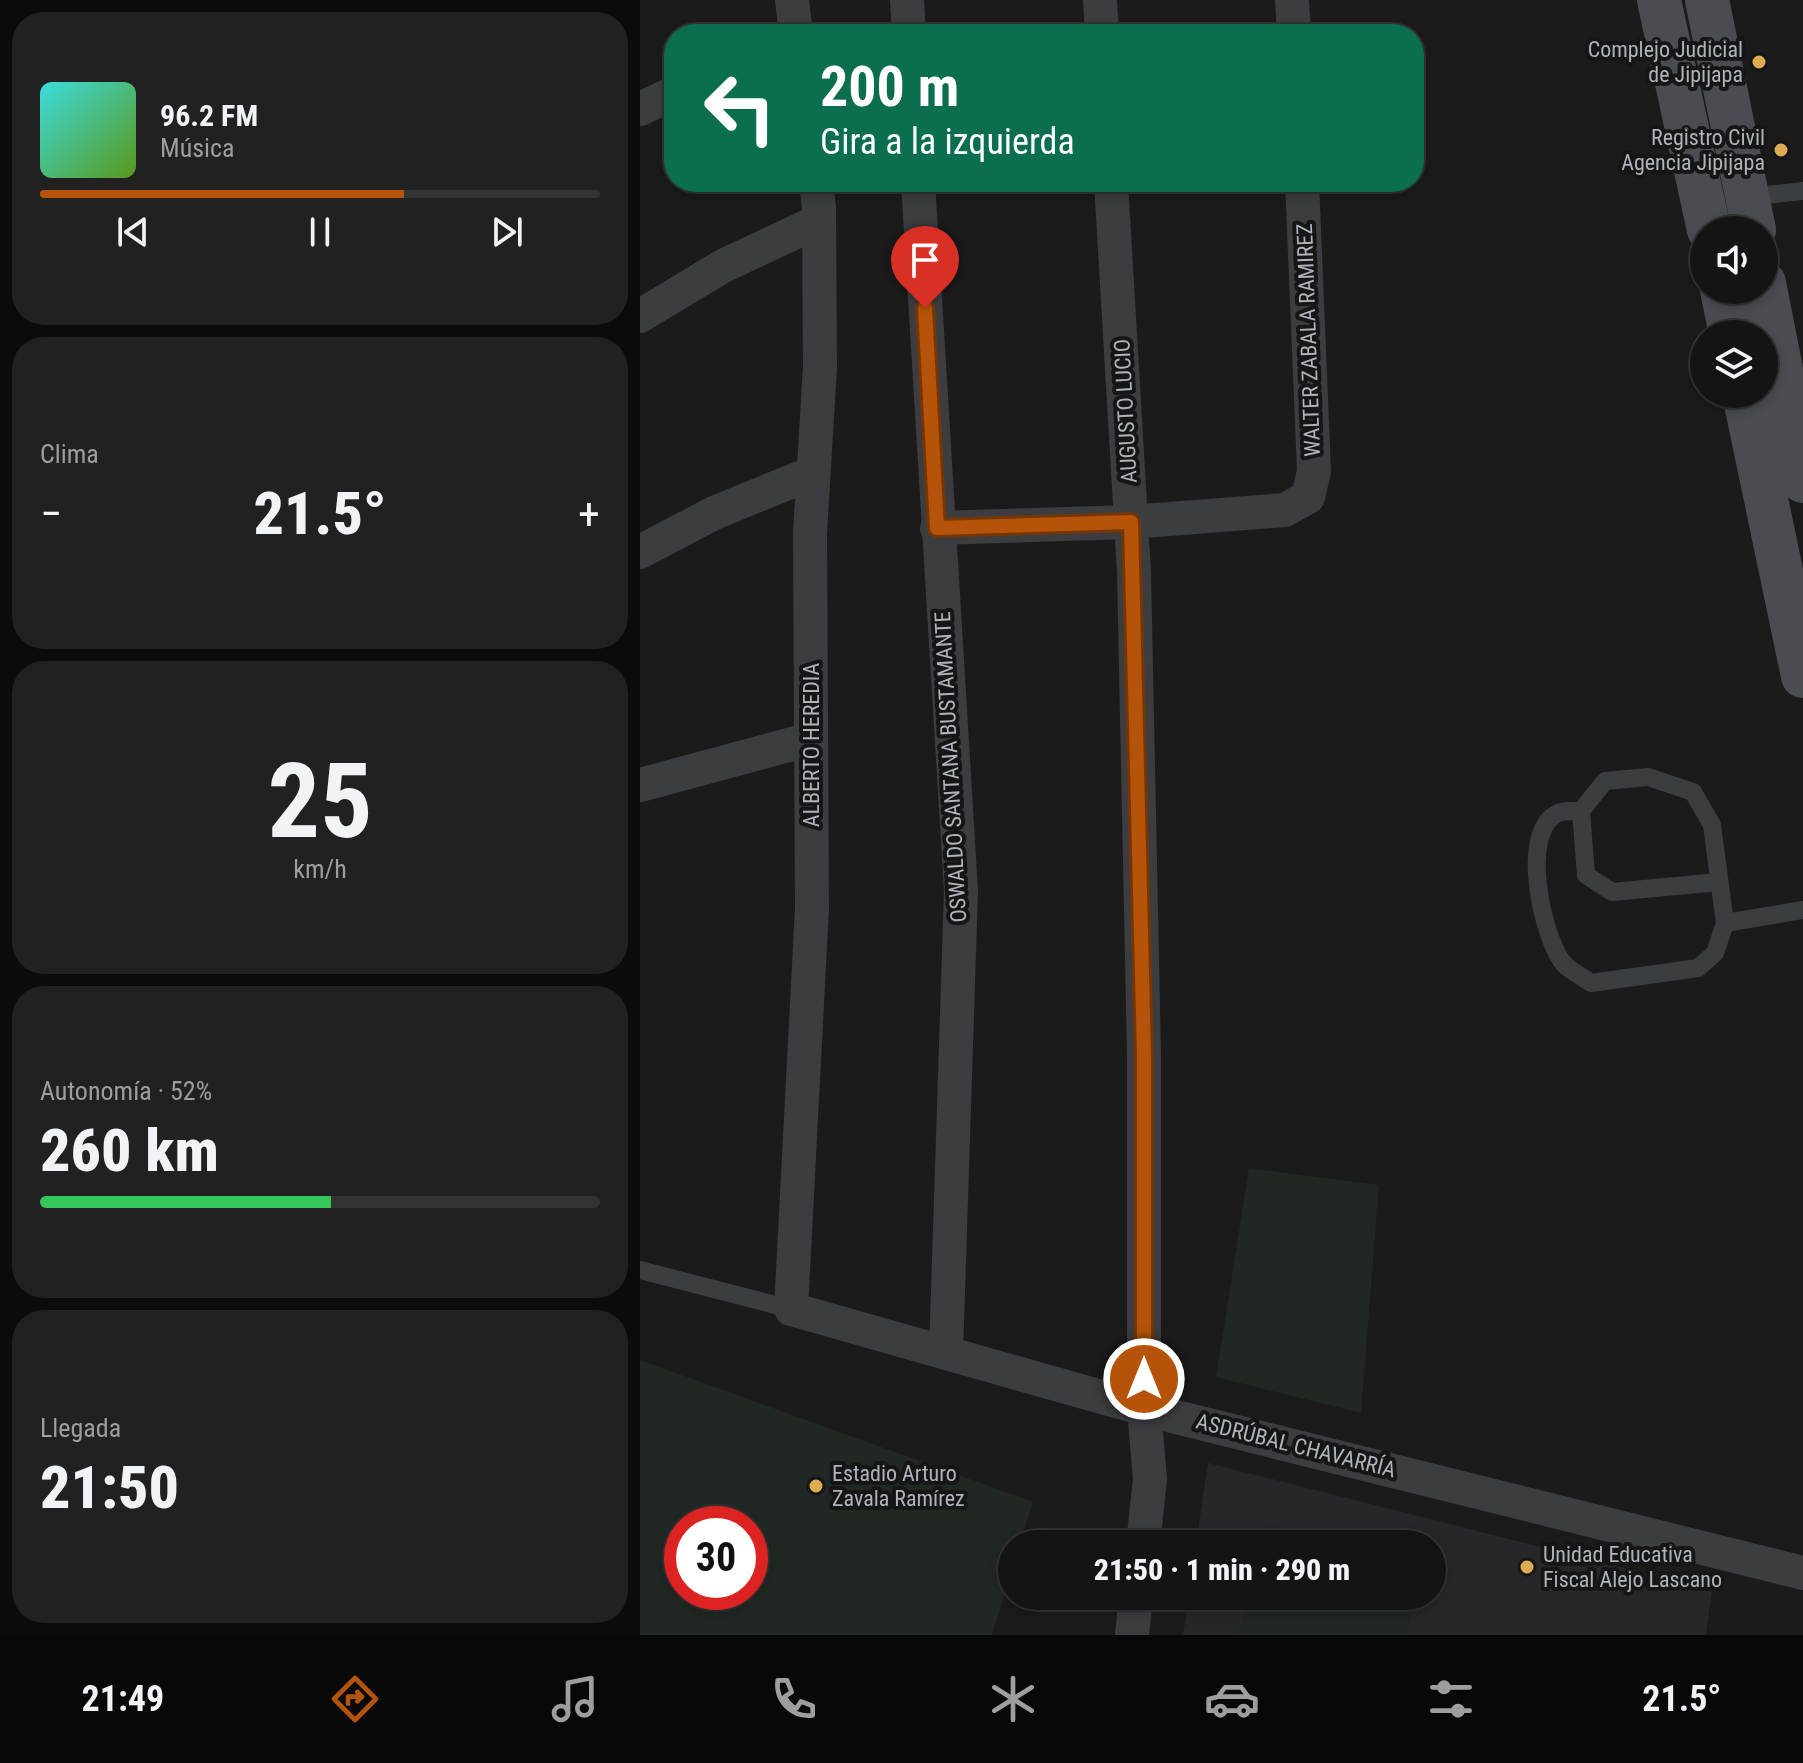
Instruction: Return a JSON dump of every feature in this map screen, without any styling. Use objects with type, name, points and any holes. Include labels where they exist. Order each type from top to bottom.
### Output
[{"type":"main road","points":[[1659,0],[1706,216]]},
{"type":"main road","points":[[1707,0],[1750,214]]},
{"type":"main road","points":[[1768,304],[1803,481]]},
{"type":"main road","points":[[1747,408],[1803,676]]},
{"type":"street","points":[[907,0],[908,24]]},
{"type":"street","points":[[1100,0],[1101,24]]},
{"type":"street","points":[[1292,0],[1293,24]]},
{"type":"street","points":[[640,109],[664,98]]},
{"type":"street","name":"ALBERTO HEREDIA","points":[[791,1309],[812,908],[810,533],[820,367],[817,192]]},
{"type":"street","name":"OSWALDO SANTANA BUSTAMANTE","points":[[919,192],[961,891],[946,1353]]},
{"type":"street","name":"AUGUSTO LUCIO","points":[[1112,192],[1131,522],[1144,1056],[1144,1409],[1150,1479],[1145,1530]]},
{"type":"street","name":"WALTER ZABALA RAMIREZ","points":[[1131,522],[1285,510],[1308,497],[1314,471],[1302,192]]},
{"type":"street","points":[[640,316],[723,266],[819,221]]},
{"type":"street","points":[[640,552],[714,513],[800,478],[813,479]]},
{"type":"street","points":[[937,528],[1131,522]]},
{"type":"street","points":[[640,785],[811,739]]},
{"type":"street","name":"ASDRÚBAL CHAVARRÍA","points":[[791,1309],[1144,1409],[1803,1573]]},
{"type":"street","points":[[1132,1635],[1135,1610]]},
{"type":"lane","points":[[1750,214],[1803,191]]},
{"type":"lane","points":[[1581,811],[1558,812],[1544,825],[1535,847],[1546,933],[1563,964],[1591,983],[1698,968],[1715,953],[1725,923],[1712,825],[1693,792],[1648,777],[1605,781],[1581,811],[1586,875],[1612,892],[1719,882]]},
{"type":"lane","points":[[1725,923],[1803,910]]},
{"type":"lane","points":[[640,1270],[791,1309]]},
{"type":"shaded area","points":[[1249,1168],[1379,1185],[1361,1413],[1216,1377]]},
{"type":"shaded area","name":"Estadio Arturo Zavala Ramírez","points":[[640,1360],[1033,1502],[1024,1530],[998,1530],[1000,1610],[992,1635],[640,1635]]},
{"type":"shaded area","name":"Unidad Educativa Fiscal Alejo Lascano","points":[[1208,1463],[1712,1590],[1706,1635],[1183,1635],[1187,1610],[1446,1610],[1446,1530],[1198,1530]]},
{"type":"shaded area","points":[[1245,1610],[1412,1610],[1406,1635],[1239,1635]]},
{"type":"place","name":"Complejo Judicial de Jipijapa","points":[[1759,62]]},
{"type":"place","name":"Registro Civil Agencia Jipijapa","points":[[1781,150]]},
{"type":"place","name":"Estadio Arturo Zavala Ramírez","points":[[816,1486]]},
{"type":"place","name":"Unidad Educativa Fiscal Alejo Lascano","points":[[1527,1567]]},
{"type":"route","points":[[925,308],[937,528],[1131,522],[1144,1056],[1144,1379]]}]
